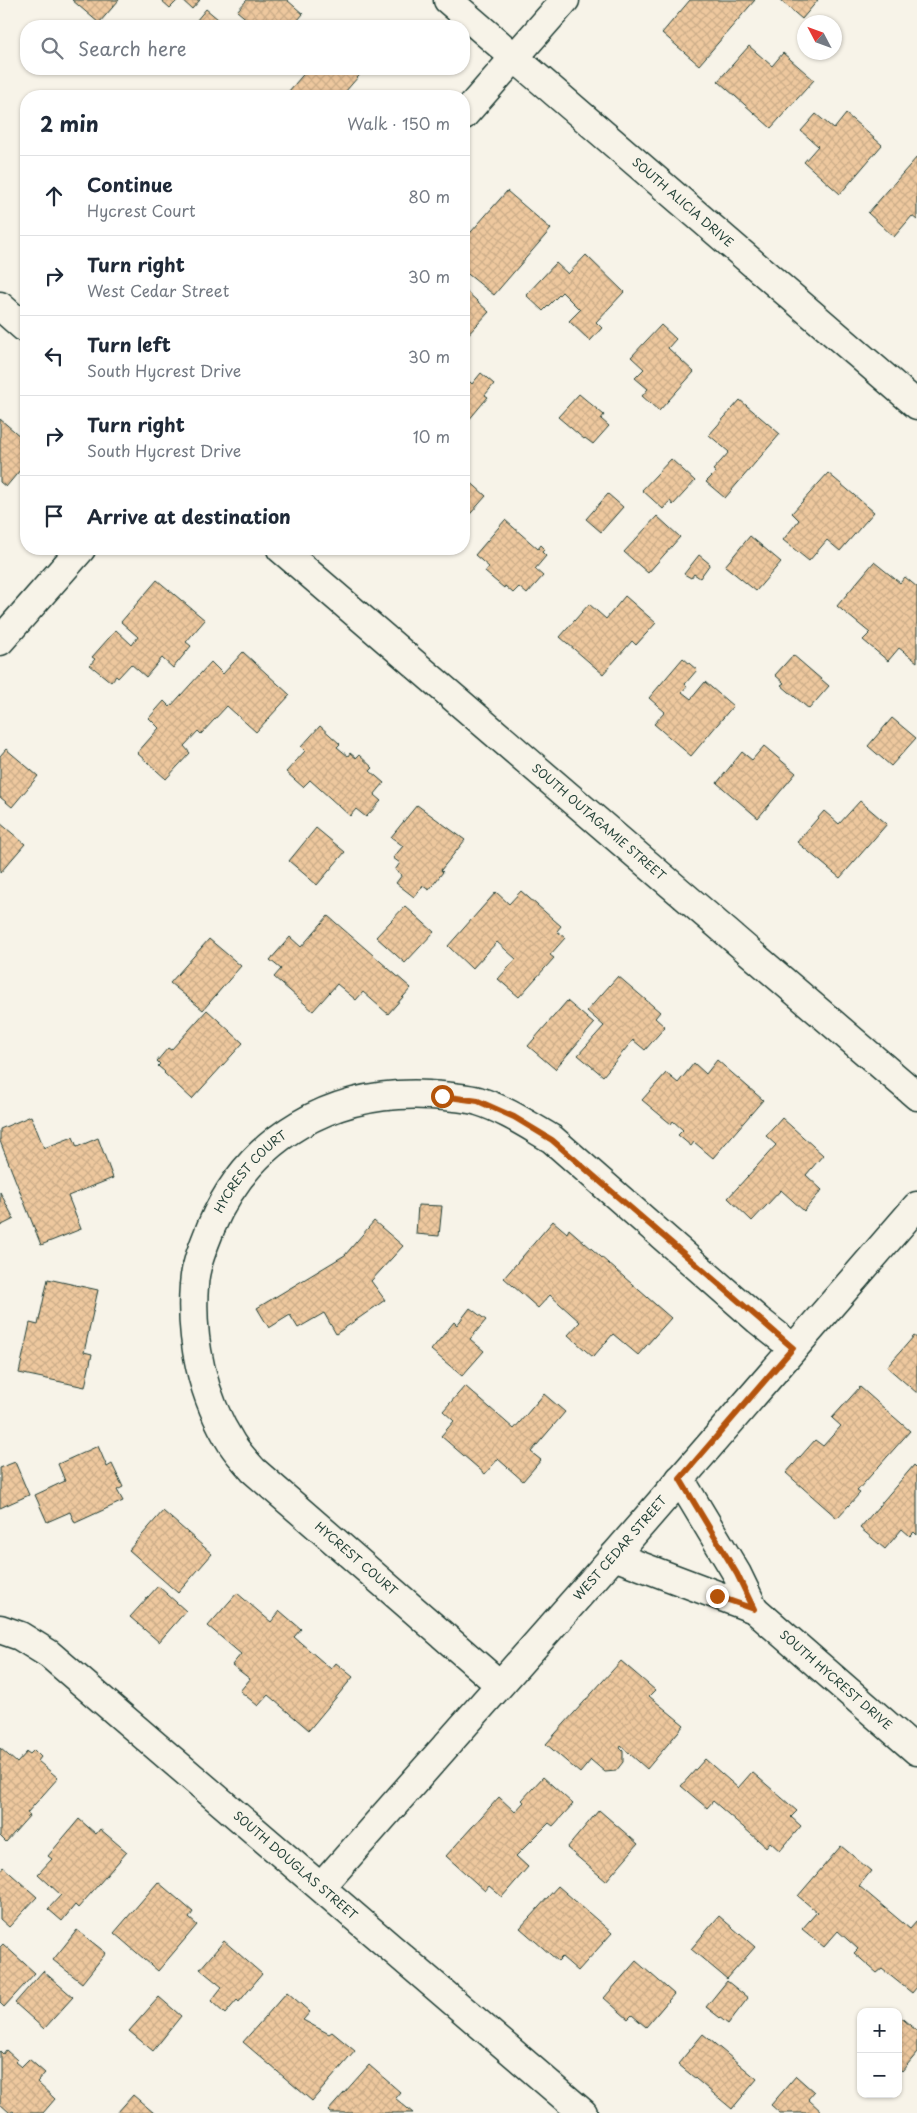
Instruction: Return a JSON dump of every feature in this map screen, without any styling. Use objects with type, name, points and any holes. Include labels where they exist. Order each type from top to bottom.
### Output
[{"type":"street","name":"SOUTH ALICIA DRIVE","points":[[448,0],[917,405]]},
{"type":"street","points":[[470,108],[564,0]]},
{"type":"street","points":[[0,306],[20,324]]},
{"type":"street","points":[[0,641],[76,555]]},
{"type":"street","name":"SOUTH OUTAGAMIE STREET","points":[[288,555],[917,1096]]},
{"type":"street","name":"HYCREST COURT","points":[[499,1684],[253,1470],[232,1444],[217,1416],[205,1384],[196,1351],[194,1283],[202,1248],[214,1222],[238,1180],[262,1152],[291,1130],[320,1112],[348,1103],[380,1096],[411,1094],[478,1101],[514,1117],[552,1140],[793,1348]]},
{"type":"street","name":"WEST CEDAR STREET","points":[[321,1887],[614,1556],[917,1206]]},
{"type":"street","name":"SOUTH HYCREST DRIVE","points":[[680,1479],[737,1574],[754,1609]]},
{"type":"street","name":"SOUTH HYCREST DRIVE","points":[[614,1556],[754,1609],[917,1751]]},
{"type":"street","name":"SOUTH DOUGLAS STREET","points":[[0,1629],[20,1636],[49,1654],[583,2113]]},
{"type":"building","points":[[72,0],[119,0],[102,20],[95,20]]},
{"type":"building","points":[[161,0],[178,0],[170,8]]},
{"type":"building","points":[[182,0],[200,0],[192,9]]},
{"type":"building","points":[[247,0],[287,0],[303,14],[298,20],[248,20],[237,11]]},
{"type":"building","points":[[690,0],[755,0],[699,65],[662,33]]},
{"type":"building","points":[[780,0],[818,0],[805,15],[797,15]]},
{"type":"building","points":[[206,9],[219,20],[197,20]]},
{"type":"building","points":[[749,46],[772,66],[783,53],[814,80],[771,128],[718,81]]},
{"type":"building","points":[[303,75],[360,75],[347,90],[290,90]]},
{"type":"building","points":[[816,114],[834,129],[846,114],[882,145],[840,194],[804,162],[818,146],[801,131]]},
{"type":"building","points":[[917,157],[917,220],[912,216],[894,237],[868,213]]},
{"type":"building","points":[[507,191],[551,229],[494,295],[470,276],[470,233]]},
{"type":"building","points":[[586,255],[624,292],[596,322],[602,328],[590,341],[569,321],[580,310],[562,292],[543,311],[526,295],[556,263],[568,274]]},
{"type":"building","points":[[470,295],[489,312],[470,333]]},
{"type":"building","points":[[661,325],[676,339],[668,348],[694,372],[659,411],[642,396],[648,389],[635,378],[644,369],[631,357]]},
{"type":"building","points":[[481,373],[494,384],[485,395],[488,397],[470,419],[470,382],[472,384]]},
{"type":"building","points":[[579,394],[604,415],[601,419],[609,426],[593,444],[584,439],[558,417]]},
{"type":"building","points":[[740,400],[780,434],[725,498],[706,482],[716,472],[713,470],[729,452],[709,435]]},
{"type":"building","points":[[0,419],[20,436],[18,440],[20,442],[20,470],[6,487],[0,482]]},
{"type":"building","points":[[671,459],[695,481],[673,505],[670,501],[663,509],[642,490]]},
{"type":"building","points":[[828,473],[874,512],[840,551],[827,540],[809,561],[783,540],[799,520],[792,513]]},
{"type":"building","points":[[470,482],[486,496],[470,514]]},
{"type":"building","points":[[608,494],[623,507],[601,532],[586,519]]},
{"type":"building","points":[[657,516],[680,537],[648,573],[624,552]]},
{"type":"building","points":[[505,520],[538,549],[541,545],[545,549],[542,552],[546,556],[535,569],[543,576],[527,594],[519,587],[513,593],[505,586],[504,588],[485,572],[489,567],[475,555]]},
{"type":"building","points":[[750,536],[781,562],[756,591],[725,566]]},
{"type":"building","points":[[699,555],[710,564],[700,578],[694,574],[691,578],[684,574]]},
{"type":"building","points":[[874,562],[900,583],[905,577],[917,587],[917,662],[899,648],[888,661],[863,640],[870,633],[837,606]]},
{"type":"building","points":[[157,580],[205,620],[186,642],[191,646],[173,668],[162,658],[146,677],[131,664],[118,678],[116,676],[111,682],[90,665],[95,659],[92,657],[116,630],[132,645],[138,637],[121,622]]},
{"type":"building","points":[[625,596],[656,623],[636,645],[632,641],[603,674],[560,637],[589,604],[606,619]]},
{"type":"building","points":[[243,652],[290,695],[256,732],[227,706],[201,734],[198,731],[184,746],[190,753],[166,779],[137,753],[159,728],[149,718],[164,701],[170,707],[211,662],[223,674]]},
{"type":"building","points":[[793,655],[829,686],[809,709],[781,685],[784,683],[775,675]]},
{"type":"building","points":[[683,658],[697,670],[685,684],[687,686],[682,692],[691,699],[705,682],[733,706],[691,756],[654,724],[665,712],[649,698]]},
{"type":"building","points":[[892,718],[916,738],[891,766],[868,746]]},
{"type":"building","points":[[320,726],[340,744],[337,747],[348,756],[350,753],[356,758],[359,755],[373,768],[370,771],[384,783],[374,795],[381,801],[366,817],[356,809],[350,816],[310,780],[303,787],[286,772],[305,751],[301,747]]},
{"type":"building","points":[[764,746],[796,773],[758,818],[717,783],[742,752],[752,760]]},
{"type":"building","points":[[6,749],[38,776],[12,807],[0,797],[0,756]]},
{"type":"building","points":[[860,801],[887,824],[840,878],[797,842],[824,811],[839,824]]},
{"type":"building","points":[[417,805],[465,840],[441,870],[443,872],[429,890],[423,886],[414,897],[396,883],[402,875],[395,870],[400,863],[393,858],[403,846],[391,837]]},
{"type":"building","points":[[0,823],[25,844],[0,873]]},
{"type":"building","points":[[316,828],[345,852],[317,885],[289,861]]},
{"type":"building","points":[[521,891],[561,926],[557,931],[565,938],[550,955],[554,958],[519,997],[498,979],[516,959],[497,942],[472,969],[448,946],[496,892],[509,904]]},
{"type":"building","points":[[405,906],[434,932],[405,963],[376,937]]},
{"type":"building","points":[[328,916],[411,988],[388,1014],[363,992],[356,1000],[337,984],[313,1011],[274,977],[281,969],[270,960],[290,937],[301,947]]},
{"type":"building","points":[[209,939],[241,966],[203,1010],[170,983]]},
{"type":"building","points":[[618,976],[660,1012],[655,1018],[665,1027],[645,1050],[633,1040],[603,1076],[578,1055],[604,1026],[587,1011]]},
{"type":"building","points":[[567,1001],[594,1024],[555,1069],[528,1046]]},
{"type":"building","points":[[207,1010],[243,1043],[192,1099],[164,1073],[158,1066],[160,1064],[157,1061],[168,1048],[171,1050]]},
{"type":"building","points":[[717,1060],[763,1100],[713,1158],[694,1142],[691,1146],[678,1135],[683,1130],[673,1121],[671,1124],[642,1100],[666,1073],[678,1083],[694,1063],[706,1074]]},
{"type":"building","points":[[31,1116],[44,1148],[73,1137],[77,1147],[98,1138],[113,1178],[68,1196],[81,1229],[41,1245],[0,1141],[0,1129]]},
{"type":"building","points":[[782,1118],[823,1155],[806,1175],[822,1190],[804,1211],[781,1190],[752,1221],[728,1198],[776,1145],[766,1136]]},
{"type":"building","points":[[0,1192],[14,1219],[0,1226]]},
{"type":"building","points":[[418,1205],[442,1206],[439,1236],[416,1234]]},
{"type":"building","points":[[374,1221],[403,1246],[371,1281],[385,1300],[336,1334],[324,1313],[298,1328],[290,1315],[269,1328],[257,1308],[345,1255]]},
{"type":"building","points":[[553,1221],[567,1233],[569,1229],[671,1318],[638,1355],[613,1334],[593,1357],[568,1335],[580,1322],[550,1295],[538,1308],[504,1278]]},
{"type":"building","points":[[48,1279],[98,1290],[84,1352],[92,1354],[85,1387],[19,1373],[30,1323],[38,1325]]},
{"type":"building","points":[[470,1308],[486,1320],[470,1339],[484,1351],[462,1376],[431,1350],[454,1322],[457,1325]]},
{"type":"building","points":[[914,1336],[917,1338],[917,1393],[887,1367]]},
{"type":"building","points":[[465,1386],[514,1429],[544,1394],[565,1412],[531,1452],[541,1460],[523,1481],[498,1459],[485,1474],[441,1436],[454,1421],[443,1411]]},
{"type":"building","points":[[860,1387],[910,1431],[857,1491],[860,1493],[837,1518],[786,1473],[815,1440],[823,1446],[841,1426],[832,1418]]},
{"type":"building","points":[[98,1446],[107,1467],[112,1464],[123,1487],[117,1490],[123,1501],[75,1523],[70,1512],[47,1522],[35,1495],[65,1481],[58,1464]]},
{"type":"building","points":[[15,1462],[29,1495],[0,1508],[0,1468]]},
{"type":"building","points":[[914,1465],[917,1468],[917,1535],[914,1532],[910,1536],[902,1529],[885,1549],[860,1528]]},
{"type":"building","points":[[163,1511],[212,1554],[178,1593],[129,1550]]},
{"type":"building","points":[[158,1586],[186,1611],[159,1642],[130,1617]]},
{"type":"building","points":[[237,1593],[271,1622],[280,1611],[301,1629],[294,1637],[331,1669],[336,1663],[353,1677],[309,1730],[268,1695],[258,1706],[240,1691],[250,1679],[232,1665],[241,1654],[208,1626]]},
{"type":"building","points":[[621,1661],[655,1690],[649,1696],[684,1725],[647,1769],[621,1746],[623,1762],[616,1771],[605,1772],[591,1760],[580,1773],[546,1744]]},
{"type":"building","points":[[0,1748],[17,1763],[27,1752],[30,1754],[34,1750],[41,1757],[38,1761],[58,1778],[27,1813],[30,1815],[6,1842],[0,1836]]},
{"type":"building","points":[[705,1759],[738,1788],[752,1772],[797,1811],[791,1817],[801,1826],[780,1851],[770,1842],[766,1847],[713,1801],[707,1808],[681,1786]]},
{"type":"building","points":[[543,1777],[573,1804],[553,1826],[549,1823],[516,1856],[528,1867],[502,1897],[489,1886],[485,1891],[446,1856],[499,1797],[515,1812],[524,1802],[522,1800]]},
{"type":"building","points":[[599,1810],[638,1844],[606,1881],[567,1848]]},
{"type":"building","points":[[79,1819],[96,1834],[100,1829],[127,1852],[78,1908],[75,1905],[62,1921],[48,1909],[61,1895],[38,1874],[52,1859],[48,1856]]},
{"type":"building","points":[[841,1846],[871,1871],[859,1886],[910,1929],[917,1921],[917,1987],[912,1993],[882,1969],[877,1973],[854,1953],[858,1949],[838,1931],[824,1947],[802,1929],[817,1912],[798,1896]]},
{"type":"building","points":[[3,1867],[37,1897],[9,1927],[0,1919],[0,1871]]},
{"type":"building","points":[[158,1882],[193,1912],[189,1918],[197,1925],[158,1971],[114,1933]]},
{"type":"building","points":[[558,1886],[612,1933],[578,1971],[562,1957],[558,1961],[520,1928]]},
{"type":"building","points":[[719,1916],[755,1947],[727,1979],[691,1949]]},
{"type":"building","points":[[77,1930],[106,1953],[82,1983],[53,1960]]},
{"type":"building","points":[[224,1941],[262,1974],[239,2002],[237,2000],[225,2014],[211,2001],[222,1987],[200,1969]]},
{"type":"building","points":[[3,1944],[35,1973],[4,2007],[0,2003],[0,1947]]},
{"type":"building","points":[[636,1961],[674,1994],[646,2027],[632,2015],[628,2019],[604,1998]]},
{"type":"building","points":[[43,1971],[73,1997],[44,2029],[15,2003]]},
{"type":"building","points":[[727,1981],[748,1998],[728,2024],[706,2007]]},
{"type":"building","points":[[287,1992],[310,2012],[303,2020],[329,2034],[332,2032],[355,2051],[312,2101],[243,2042]]},
{"type":"building","points":[[159,1997],[181,2016],[153,2051],[129,2031]]},
{"type":"building","points":[[902,2018],[917,2031],[917,2053],[902,2071]]},
{"type":"building","points":[[703,2034],[757,2079],[732,2109],[678,2064]]},
{"type":"building","points":[[6,2050],[17,2060],[15,2062],[21,2067],[29,2059],[45,2073],[37,2082],[55,2099],[43,2113],[15,2113],[13,2111],[10,2113],[0,2104],[0,2051],[3,2054]]},
{"type":"building","points":[[369,2065],[400,2092],[395,2098],[413,2113],[330,2113],[328,2111]]},
{"type":"building","points":[[796,2076],[814,2092],[808,2099],[823,2113],[780,2113],[771,2105]]},
{"type":"building","points":[[133,2095],[154,2113],[117,2113]]},
{"type":"route","points":[[442,1096],[478,1101],[514,1117],[552,1140],[758,1320],[793,1348],[680,1479],[737,1574],[754,1609],[717,1596]]}]
